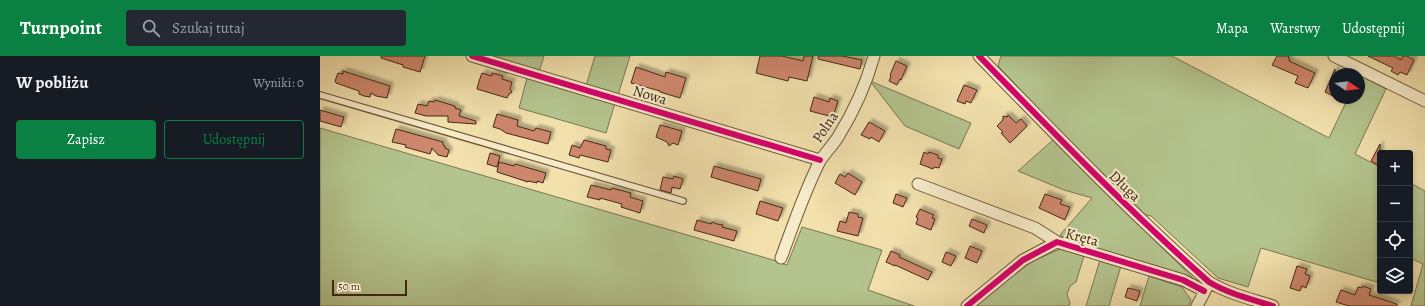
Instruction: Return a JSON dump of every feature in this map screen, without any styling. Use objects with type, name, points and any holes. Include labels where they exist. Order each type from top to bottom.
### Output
[{"type":"street","name":"Nowa","points":[[472,56],[820,160]]},
{"type":"street","name":"Polna","points":[[781,258],[820,160],[837,139],[853,111],[870,71],[874,56]]},
{"type":"street","name":"Długa","points":[[979,56],[1207,287],[1218,287],[1273,306]]},
{"type":"street","points":[[1334,56],[1425,102]]},
{"type":"street","name":"Kręta","points":[[918,184],[1035,228],[1057,242],[1207,287]]},
{"type":"street","name":"Kręta","points":[[967,306],[1023,260],[1057,242]]},
{"type":"street","points":[[1197,306],[1207,287]]},
{"type":"lane","points":[[320,95],[683,201]]},
{"type":"green space","points":[[483,56],[544,56],[539,72]]},
{"type":"green space","points":[[595,56],[630,56],[618,95],[586,86]]},
{"type":"green space","points":[[1001,56],[1172,56],[1329,138],[1345,104],[1365,104],[1365,78],[1386,89],[1355,154],[1377,165],[1377,282],[1261,248],[1248,287],[1218,278],[1151,216],[1142,214],[1094,167],[998,66]]},
{"type":"green space","points":[[527,78],[615,103],[606,133],[519,108]]},
{"type":"green space","points":[[870,81],[971,123],[959,149],[905,126]]},
{"type":"green space","points":[[320,128],[787,265],[802,227],[882,250],[868,290],[914,306],[320,306]]},
{"type":"green space","points":[[1053,140],[1195,280],[1065,238],[1060,235],[1092,198],[1064,190],[1018,171]]},
{"type":"green space","points":[[1413,185],[1425,191],[1425,306],[1411,306],[1423,264],[1413,259]]},
{"type":"green space","points":[[1060,249],[1084,256],[1076,282],[1070,286],[1067,294],[1070,303],[1069,306],[972,306],[1031,262]]},
{"type":"green space","points":[[1100,260],[1121,266],[1109,306],[1086,306]]},
{"type":"green space","points":[[1149,276],[1182,287],[1191,300],[1189,306],[1140,306]]},
{"type":"building","points":[[381,56],[425,56],[420,72],[381,58]]},
{"type":"building","points":[[760,56],[782,56],[803,61],[804,56],[813,56],[807,81],[789,77],[788,81],[756,73]]},
{"type":"building","points":[[818,56],[842,56],[862,60],[860,69],[818,59]]},
{"type":"building","points":[[1277,56],[1289,56],[1289,61],[1315,73],[1308,88],[1295,83],[1298,76],[1272,65]]},
{"type":"building","points":[[1368,56],[1394,56],[1401,60],[1403,56],[1407,56],[1414,60],[1407,75],[1400,72],[1398,75],[1391,71],[1393,68]]},
{"type":"building","points":[[896,61],[907,66],[901,80],[900,79],[897,85],[889,81]]},
{"type":"building","points":[[636,67],[665,77],[666,72],[686,78],[680,98],[631,83]]},
{"type":"building","points":[[343,71],[390,86],[387,98],[376,96],[371,93],[370,97],[364,96],[359,94],[359,91],[336,83],[335,81],[338,73],[343,74]]},
{"type":"building","points":[[482,73],[492,76],[492,73],[503,76],[502,79],[512,82],[510,89],[512,92],[507,98],[477,89]]},
{"type":"building","points":[[1329,83],[1329,94],[1325,92]]},
{"type":"building","points":[[964,85],[977,90],[971,103],[966,101],[965,104],[957,101]]},
{"type":"building","points":[[814,97],[829,102],[830,98],[838,101],[833,117],[810,111]]},
{"type":"building","points":[[435,100],[455,106],[455,108],[461,110],[459,116],[476,121],[476,124],[448,122],[448,116],[426,116],[415,113],[418,104],[427,106],[429,101],[434,102]]},
{"type":"building","points":[[320,110],[344,117],[341,127],[320,121]]},
{"type":"building","points":[[497,114],[518,120],[517,126],[534,131],[536,128],[551,132],[548,144],[506,133],[493,127]]},
{"type":"building","points":[[1008,115],[1016,123],[1021,119],[1027,126],[1010,143],[997,126],[1003,120],[1003,116],[1007,117]]},
{"type":"building","points":[[869,122],[885,131],[879,142],[871,137],[870,139],[861,135]]},
{"type":"building","points":[[660,125],[682,131],[678,145],[673,143],[669,146],[667,142],[656,137]]},
{"type":"building","points":[[396,129],[443,142],[445,148],[449,150],[447,157],[438,155],[432,148],[430,154],[405,147],[406,145],[392,142]]},
{"type":"building","points":[[584,140],[606,146],[606,149],[611,150],[608,162],[580,155],[579,158],[569,155],[572,145],[580,148]]},
{"type":"building","points":[[1380,144],[1380,150],[1377,150],[1377,164],[1371,161]]},
{"type":"building","points":[[924,152],[938,155],[938,158],[942,159],[939,168],[934,167],[933,169],[920,164]]},
{"type":"building","points":[[490,153],[500,156],[497,167],[487,164]]},
{"type":"building","points":[[499,162],[514,166],[515,164],[546,173],[543,183],[537,181],[537,183],[528,182],[497,172]]},
{"type":"building","points":[[714,166],[761,179],[758,191],[711,177]]},
{"type":"building","points":[[848,173],[862,182],[855,195],[835,183],[840,174],[845,177]]},
{"type":"building","points":[[674,176],[683,179],[680,189],[672,187],[671,193],[660,190],[663,177],[673,179]]},
{"type":"building","points":[[591,185],[631,193],[630,197],[643,201],[640,213],[621,207],[622,204],[600,198],[600,200],[587,197]]},
{"type":"building","points":[[896,194],[907,198],[903,207],[893,203]]},
{"type":"building","points":[[1045,194],[1062,200],[1060,204],[1070,207],[1065,220],[1039,208]]},
{"type":"building","points":[[760,201],[783,208],[778,221],[756,214]]},
{"type":"building","points":[[920,209],[934,215],[932,218],[935,219],[931,230],[916,224],[918,218],[916,217]]},
{"type":"building","points":[[849,212],[858,214],[858,217],[863,218],[858,236],[837,231],[840,221],[846,223]]},
{"type":"building","points":[[972,219],[987,225],[984,233],[969,226]]},
{"type":"building","points":[[697,220],[711,224],[712,222],[723,225],[722,227],[737,231],[734,241],[694,230]]},
{"type":"building","points":[[970,246],[982,251],[977,263],[965,258]]},
{"type":"building","points":[[891,251],[900,255],[899,257],[932,272],[928,280],[886,262]]},
{"type":"building","points":[[946,252],[956,256],[951,266],[942,262]]},
{"type":"building","points":[[1297,266],[1307,269],[1305,274],[1310,276],[1306,288],[1302,286],[1300,291],[1290,288]]},
{"type":"building","points":[[1363,286],[1371,289],[1369,295],[1397,304],[1397,306],[1349,306],[1336,302],[1341,290],[1355,295],[1358,287],[1362,288]]},
{"type":"building","points":[[1128,288],[1140,291],[1137,301],[1125,297]]},
{"type":"cycle path","points":[[472,56],[820,160]]},
{"type":"cycle path","points":[[979,56],[1121,200],[1209,282],[1232,293],[1273,306]]},
{"type":"cycle path","points":[[967,306],[1023,260],[1057,242],[1183,280],[1204,291]]}]
